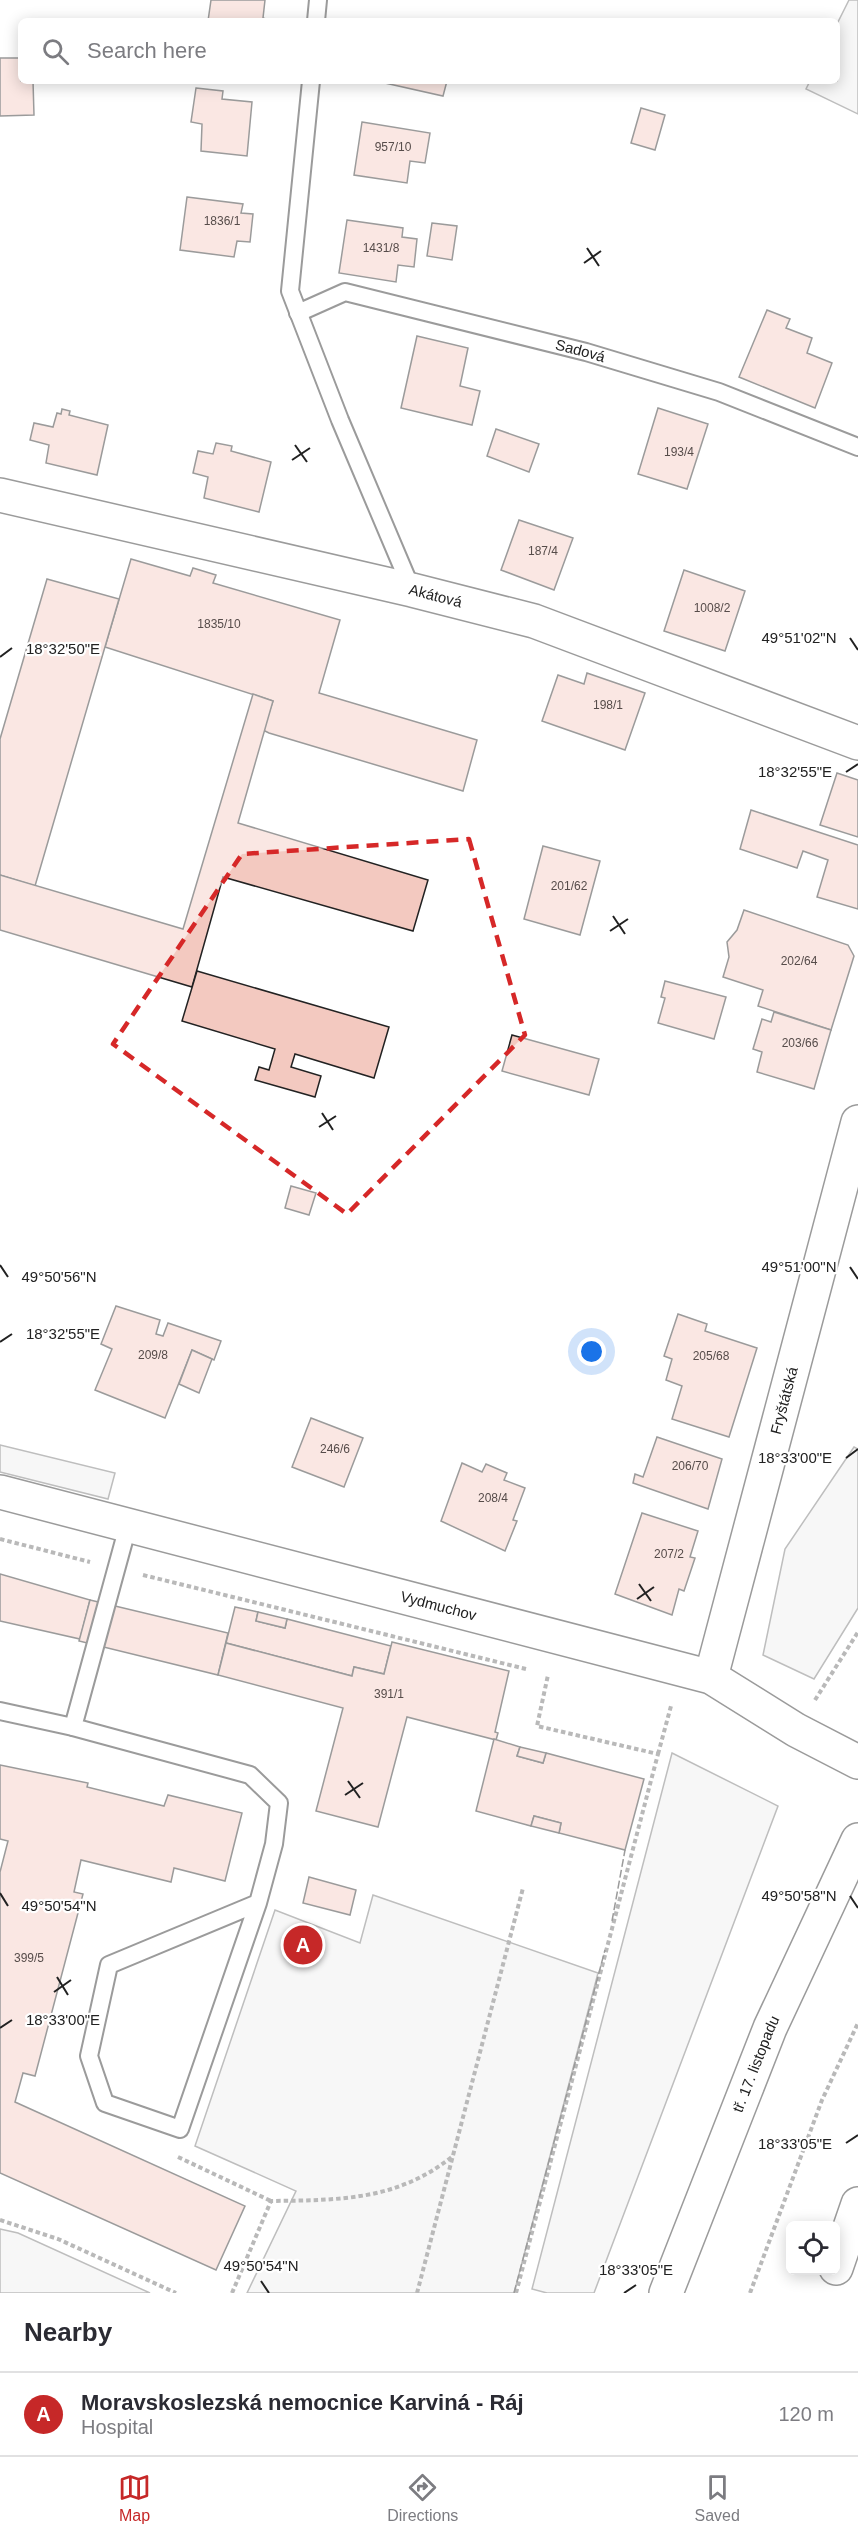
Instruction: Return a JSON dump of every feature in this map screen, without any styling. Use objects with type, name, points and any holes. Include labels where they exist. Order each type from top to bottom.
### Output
[{"type":"street","name":"Akátová","points":[[0,495],[412,590],[534,621],[858,743]]},
{"type":"street","name":"Fryštátská","points":[[711,1677],[858,1122]]},
{"type":"street","name":"Vydmuchov","points":[[0,1492],[711,1677],[796,1730],[858,1762]]},
{"type":"street","name":"tř. 17. listopadu","points":[[666,2293],[770,2028],[858,1840]]},
{"type":"street","points":[[840,2255],[858,2204]]},
{"type":"street","points":[[827,2293],[833,2275]]},
{"type":"lane","points":[[316,18],[318,0]]},
{"type":"lane","points":[[311,84],[290,291],[412,590]]},
{"type":"lane","name":"Sadová","points":[[298,313],[345,292],[597,355],[718,392],[858,447]]},
{"type":"lane","points":[[73,1727],[114,1568],[128,1526]]},
{"type":"lane","points":[[0,1711],[73,1727],[250,1775],[279,1803],[274,1844],[258,1903],[180,2129],[105,2103],[89,2056],[109,1965],[258,1903]]},
{"type":"path","points":[[0,1539],[528,1670]]},
{"type":"path","points":[[796,1730],[858,1632]]},
{"type":"path","points":[[539,1672],[550,1675],[537,1726],[658,1754]]},
{"type":"path","points":[[660,1704],[681,1709]]},
{"type":"path","points":[[516,2293],[671,1707]]},
{"type":"path","points":[[417,2293],[523,1888]]},
{"type":"path","points":[[750,2293],[822,2100],[858,2023]]},
{"type":"path","points":[[180,2129],[169,2153],[270,2201],[349,2200],[429,2175],[453,2155]]},
{"type":"path","points":[[232,2293],[270,2201]]},
{"type":"path","points":[[0,2220],[58,2239],[176,2293]]},
{"type":"highlighted area","points":[[469,839],[525,1035],[347,1214],[113,1044],[242,854]]},
{"type":"shaded area","points":[[849,0],[858,0],[858,114],[806,89],[808,84],[840,84],[840,18]]},
{"type":"shaded area","points":[[0,1445],[115,1473],[108,1499],[0,1472]]},
{"type":"shaded area","points":[[854,1447],[858,1449],[858,1608],[814,1679],[763,1655],[785,1549]]},
{"type":"shaded area","points":[[672,1753],[778,1806],[594,2293],[547,2293],[532,2289]]},
{"type":"shaded area","points":[[373,1895],[598,1973],[514,2293],[247,2293],[296,2191],[195,2146],[275,1910],[360,1943]]},
{"type":"shaded area","points":[[0,2229],[18,2233],[150,2293],[0,2293]]},
{"type":"building","points":[[211,0],[265,0],[263,18],[208,18]]},
{"type":"building","points":[[0,58],[18,58],[18,84],[33,84],[34,115],[0,116]]},
{"type":"building","points":[[389,84],[446,84],[443,96]]},
{"type":"building","points":[[196,88],[223,91],[222,99],[252,102],[247,156],[201,151],[202,124],[191,122]]},
{"type":"building","points":[[641,108],[665,115],[655,150],[631,143]]},
{"type":"building","points":[[362,122],[430,133],[425,163],[410,161],[407,183],[354,175]]},
{"type":"building","points":[[187,197],[243,204],[241,213],[253,214],[250,242],[237,241],[234,257],[180,250]]},
{"type":"building","points":[[347,220],[403,228],[402,237],[417,239],[414,267],[398,265],[396,282],[339,273]]},
{"type":"building","points":[[432,223],[457,226],[452,260],[427,256]]},
{"type":"building","points":[[767,310],[790,319],[786,328],[812,338],[807,353],[832,363],[815,408],[739,377]]},
{"type":"building","points":[[417,336],[468,348],[460,386],[480,391],[472,425],[401,408]]},
{"type":"building","points":[[658,408],[708,424],[687,489],[638,474]]},
{"type":"building","points":[[62,409],[70,411],[69,415],[108,425],[97,475],[46,463],[49,445],[30,440],[34,423],[53,427],[57,413],[61,414]]},
{"type":"building","points":[[496,429],[539,444],[529,472],[487,456]]},
{"type":"building","points":[[216,443],[232,446],[231,451],[271,462],[259,512],[204,498],[208,477],[193,473],[198,451],[213,454]]},
{"type":"building","points":[[519,520],[573,538],[554,590],[501,570]]},
{"type":"building","points":[[131,559],[190,576],[193,568],[216,575],[213,583],[340,620],[319,693],[477,740],[463,791],[269,733],[263,730],[273,701],[105,647]]},
{"type":"building","points":[[684,570],[745,591],[725,651],[664,631]]},
{"type":"building","points":[[47,579],[119,599],[35,886],[0,875],[0,739]]},
{"type":"building","points":[[587,673],[645,693],[625,750],[542,721],[558,675],[584,684]]},
{"type":"building","points":[[253,694],[273,701],[238,823],[428,880],[413,931],[223,877],[192,987],[0,930],[0,875],[183,929]]},
{"type":"building","points":[[837,773],[858,780],[858,837],[820,825]]},
{"type":"building","points":[[751,810],[858,845],[858,909],[817,897],[828,860],[803,851],[797,868],[740,849]]},
{"type":"building","points":[[543,846],[600,861],[580,935],[524,919]]},
{"type":"building","points":[[744,910],[848,945],[854,956],[831,1030],[758,1006],[763,990],[723,977],[729,957],[727,942],[737,930]]},
{"type":"building","points":[[197,971],[389,1027],[374,1078],[295,1054],[291,1067],[321,1076],[315,1097],[255,1080],[259,1067],[269,1070],[275,1049],[182,1021]]},
{"type":"building","points":[[665,981],[726,997],[714,1039],[658,1023],[665,998],[661,997]]},
{"type":"building","points":[[774,1012],[831,1030],[814,1089],[757,1072],[762,1052],[753,1049],[762,1019],[771,1022]]},
{"type":"building","points":[[512,1035],[599,1059],[589,1095],[502,1071]]},
{"type":"building","points":[[291,1186],[316,1193],[309,1215],[285,1208]]},
{"type":"building","points":[[116,1306],[160,1320],[156,1334],[163,1336],[168,1323],[221,1341],[214,1360],[192,1350],[165,1418],[95,1390],[112,1349],[101,1344]]},
{"type":"building","points":[[678,1314],[707,1324],[705,1331],[757,1348],[729,1437],[672,1419],[682,1386],[666,1380],[672,1359],[664,1356]]},
{"type":"building","points":[[192,1350],[212,1359],[199,1393],[179,1384]]},
{"type":"building","points":[[311,1418],[363,1438],[344,1487],[292,1467]]},
{"type":"building","points":[[657,1437],[722,1459],[708,1509],[633,1483],[635,1474],[643,1477]]},
{"type":"building","points":[[462,1463],[482,1472],[486,1464],[507,1473],[504,1480],[525,1488],[513,1520],[517,1521],[505,1551],[441,1521]]},
{"type":"building","points":[[642,1513],[698,1531],[690,1557],[695,1558],[684,1591],[679,1589],[672,1615],[615,1594]]},
{"type":"building","points":[[0,1574],[90,1600],[80,1639],[0,1621]]},
{"type":"building","points":[[90,1600],[228,1633],[218,1675],[79,1641]]},
{"type":"building","points":[[235,1607],[258,1612],[256,1621],[285,1628],[287,1619],[391,1646],[384,1674],[354,1667],[352,1676],[226,1643]]},
{"type":"building","points":[[258,1612],[287,1619],[285,1628],[256,1621]]},
{"type":"building","points":[[392,1642],[509,1671],[495,1732],[498,1733],[496,1740],[407,1717],[378,1827],[316,1811],[343,1708],[218,1675],[226,1643],[352,1676],[354,1667],[384,1674]]},
{"type":"building","points":[[494,1739],[520,1747],[517,1756],[543,1763],[546,1753],[644,1779],[625,1850],[559,1833],[561,1823],[534,1816],[531,1826],[476,1811]]},
{"type":"building","points":[[520,1747],[546,1753],[543,1763],[517,1756]]},
{"type":"building","points":[[0,1765],[88,1783],[87,1787],[164,1806],[168,1795],[242,1813],[225,1881],[174,1868],[171,1882],[81,1860],[74,1892],[83,1894],[35,2076],[23,2073],[15,2102],[245,2206],[216,2270],[0,2173],[0,1872],[8,1841],[0,1839]]},
{"type":"building","points":[[534,1816],[561,1823],[559,1833],[531,1826]]},
{"type":"building","points":[[309,1877],[356,1890],[350,1915],[303,1903]]},
{"type":"fence","points":[[612,1921],[625,1850]]},
{"type":"fence","points":[[514,2293],[605,1950]]},
{"type":"place","name":"Moravskoslezská nemocnice Karviná - Ráj","points":[[303,1945]]}]
